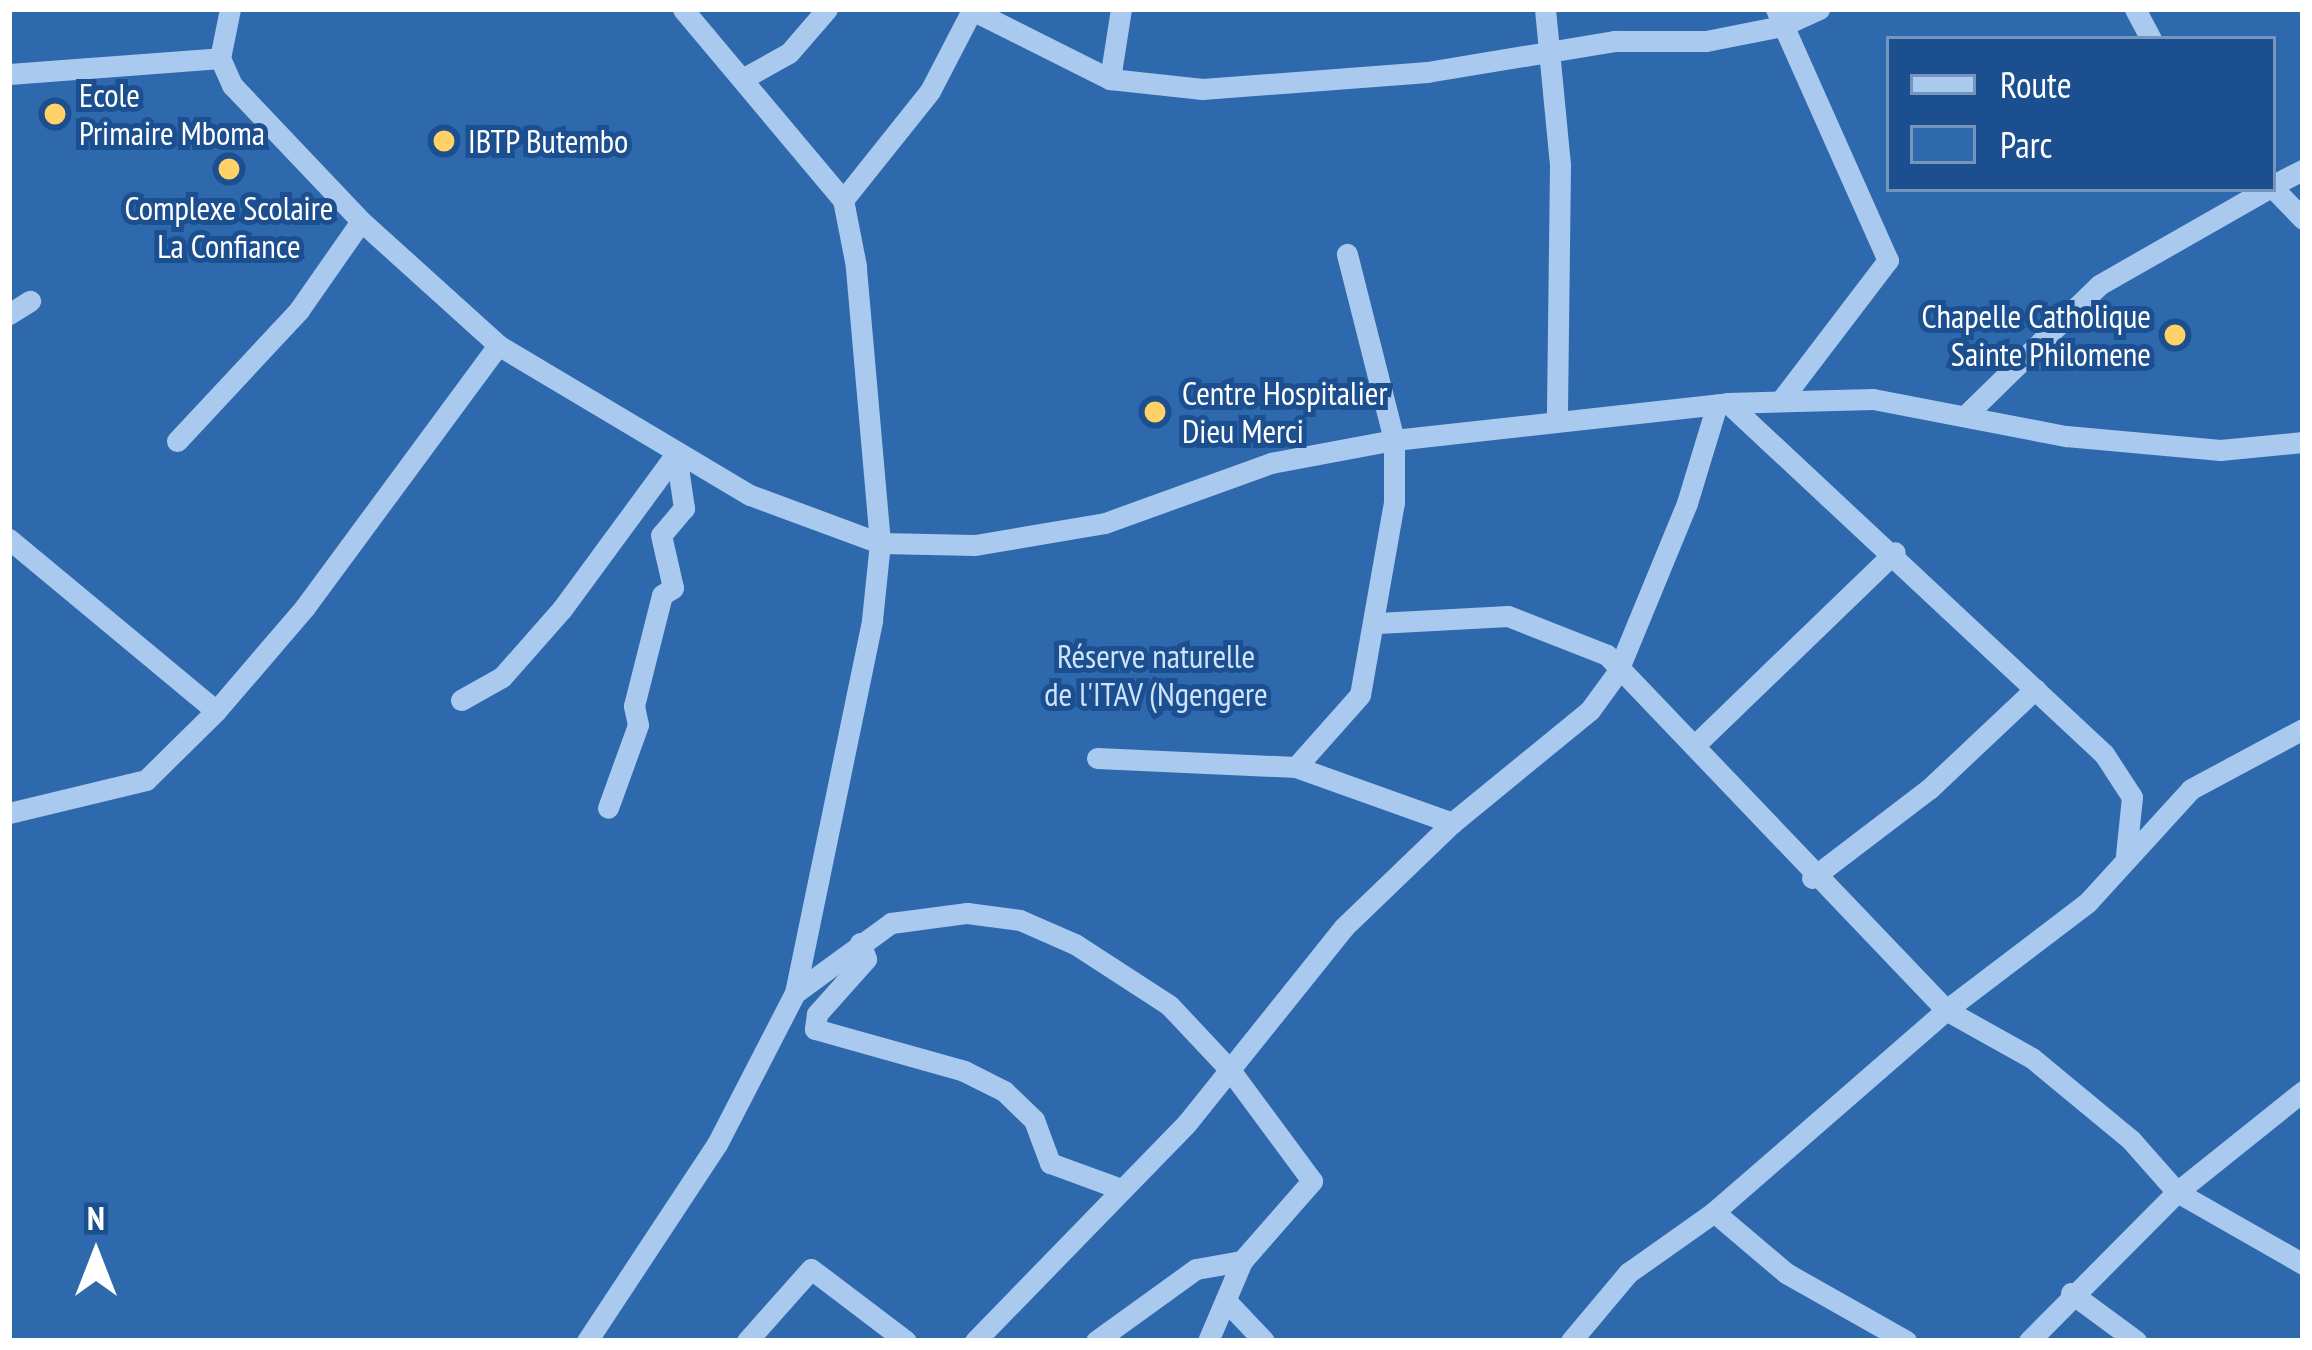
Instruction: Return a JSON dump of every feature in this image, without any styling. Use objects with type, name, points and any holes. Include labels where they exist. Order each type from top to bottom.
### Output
[{"type":"street","points":[[230,9],[220,58],[258,116],[361,221],[498,345],[750,495],[880,543],[975,544],[1105,524],[1271,463],[1557,417],[1722,403],[1874,399],[1968,413],[2066,436],[2220,450],[2303,442]]},
{"type":"street","points":[[587,1341],[705,1165],[795,993],[872,620],[880,543],[861,310],[843,200],[683,9]]},
{"type":"street","points":[[744,78],[789,53],[827,9]]},
{"type":"street","points":[[1110,79],[1120,9]]},
{"type":"street","points":[[1545,9],[1560,165],[1557,417]]},
{"type":"street","points":[[843,200],[930,91],[971,10],[1110,79],[1242,87],[1427,73],[1819,9]]},
{"type":"street","points":[[2135,9],[2149,36]]},
{"type":"street","points":[[1779,18],[1888,260],[1781,399]]},
{"type":"street","points":[[9,74],[220,58]]},
{"type":"street","points":[[2276,184],[2303,170]]},
{"type":"street","points":[[1968,413],[2099,285],[2262,192]]},
{"type":"street","points":[[2276,192],[2303,219]]},
{"type":"street","points":[[177,441],[299,310],[361,221]]},
{"type":"street","points":[[1296,767],[1360,695],[1378,623],[1394,440],[1347,254]]},
{"type":"street","points":[[9,314],[29,301]]},
{"type":"street","points":[[9,796],[20,810],[146,780],[216,711],[305,607],[415,448],[498,345]]},
{"type":"street","points":[[1722,403],[1895,553],[2104,754],[2132,797],[2126,856]]},
{"type":"street","points":[[975,1341],[1230,1070],[1345,927],[1452,823],[1565,738],[1617,673],[1687,503],[1722,403]]},
{"type":"street","points":[[461,700],[502,676],[562,609],[676,454]]},
{"type":"street","points":[[608,808],[638,725],[634,706],[662,595],[673,588],[661,535],[684,508],[676,454]]},
{"type":"street","points":[[9,539],[216,711]]},
{"type":"street","points":[[1694,746],[1895,553]]},
{"type":"street","points":[[1378,623],[1508,616],[1569,635],[1606,655],[1617,673],[1694,746],[1812,878],[1946,1010],[2032,1058],[2132,1140],[2177,1192],[2303,1264]]},
{"type":"street","points":[[1812,878],[1929,788],[2035,689]]},
{"type":"street","points":[[1571,1341],[1628,1273],[1714,1212],[1946,1010],[2086,903],[2191,788],[2303,728]]},
{"type":"street","points":[[1097,758],[1296,767],[1452,823]]},
{"type":"street","points":[[795,993],[860,943],[923,915],[1020,920],[1114,964],[1169,1005],[1230,1070],[1312,1181],[1242,1261],[1208,1341]]},
{"type":"street","points":[[860,943],[866,959],[817,1014],[814,1029],[964,1071],[1004,1091],[1034,1120],[1050,1163],[1121,1190]]},
{"type":"street","points":[[2029,1341],[2071,1293],[2177,1192],[2303,1091]]},
{"type":"street","points":[[1714,1212],[1786,1273],[1906,1341]]},
{"type":"street","points":[[1096,1341],[1196,1269],[1242,1261]]},
{"type":"street","points":[[747,1341],[811,1270],[906,1341]]},
{"type":"street","points":[[2071,1293],[2136,1341]]},
{"type":"street","points":[[1228,1303],[1264,1341]]},
{"type":"green space","name":"Réserve naturelle de l'ITAV (Ngengere","points":[[9,9],[2303,9],[2303,1341],[9,1341]]},
{"type":"place","name":"Ecole Primaire Mboma","points":[[55,114]]},
{"type":"place","name":"IBTP Butembo","points":[[444,141]]},
{"type":"place","name":"Complexe Scolaire La Confiance","points":[[229,169]]},
{"type":"place","name":"Chapelle Catholique Sainte Philomene","points":[[2175,335]]},
{"type":"place","name":"Centre Hospitalier Dieu Merci","points":[[1155,412]]}]
